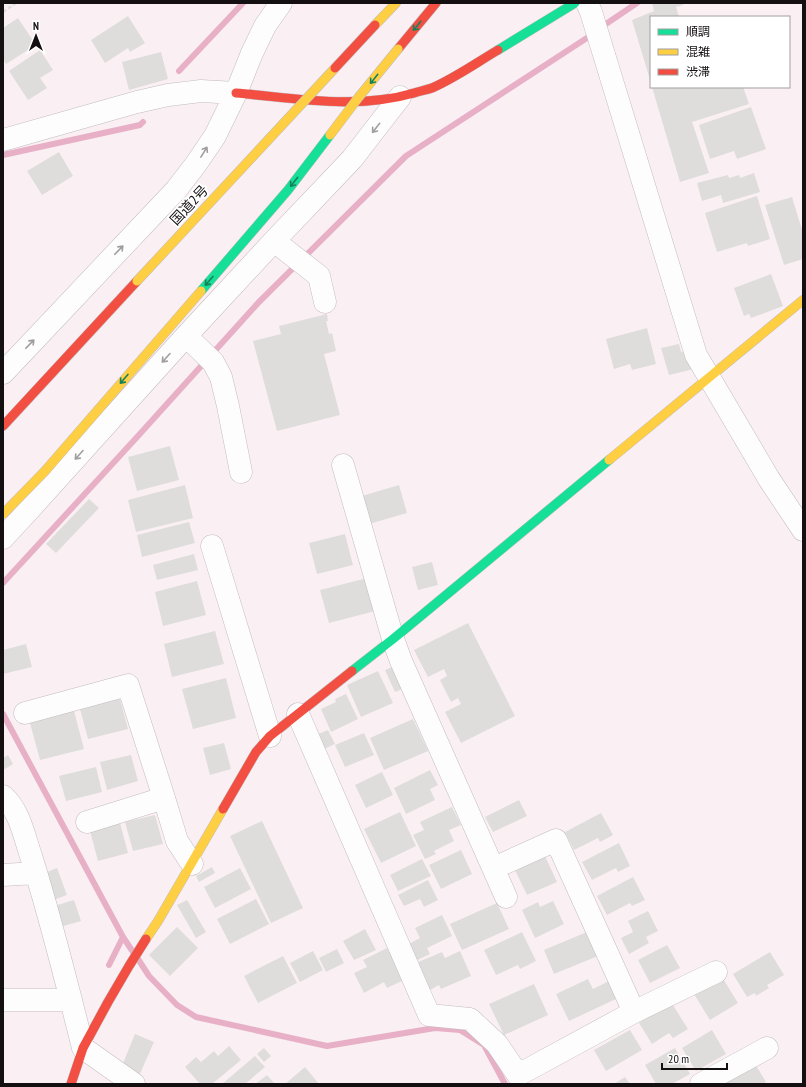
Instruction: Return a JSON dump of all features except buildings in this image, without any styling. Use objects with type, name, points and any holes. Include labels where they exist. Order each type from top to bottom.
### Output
[{"type":"main road","name":"国道2号","points":[[3,426],[396,3]]},
{"type":"main road","points":[[3,514],[45,471],[282,196],[358,98],[436,3]]},
{"type":"main road","points":[[236,93],[335,102],[369,101],[400,97],[430,88],[464,71],[575,3]]},
{"type":"main road","points":[[25,389],[137,281]]},
{"type":"main road","points":[[71,1084],[83,1048],[129,966],[192,864],[204,840],[256,752],[270,736],[393,639],[803,300]]},
{"type":"street","points":[[3,373],[176,190],[196,164],[214,136],[236,93],[252,53],[265,26],[281,3]]},
{"type":"street","points":[[587,3],[597,31],[696,355],[769,479],[803,530]]},
{"type":"street","points":[[3,140],[137,102],[168,95],[201,91],[236,93]]},
{"type":"street","points":[[3,538],[274,240],[352,159],[400,97]]},
{"type":"street","points":[[274,240],[319,276],[325,302]]},
{"type":"street","points":[[186,336],[209,357],[221,377],[241,472]]},
{"type":"street","points":[[343,465],[393,639],[401,661],[506,897]]},
{"type":"street","points":[[212,546],[270,736]]},
{"type":"street","points":[[25,713],[128,685],[177,841],[192,864]]},
{"type":"street","points":[[298,714],[429,1015],[470,1019],[497,1044],[521,1079],[634,1012],[716,972]]},
{"type":"street","points":[[3,796],[18,817],[36,873],[59,951],[83,1048],[134,1084]]},
{"type":"street","points":[[87,822],[164,798]]},
{"type":"street","points":[[494,868],[556,840],[634,1012]]},
{"type":"street","points":[[3,875],[36,873]]},
{"type":"street","points":[[3,1000],[71,1000]]},
{"type":"street","points":[[701,1084],[767,1048]]},
{"type":"path","points":[[3,12],[16,3]]},
{"type":"waterway","points":[[179,71],[243,3]]},
{"type":"waterway","points":[[600,28],[637,3]]},
{"type":"waterway","points":[[3,583],[259,302],[406,156],[593,34]]},
{"type":"waterway","points":[[3,155],[140,125],[143,122]]},
{"type":"waterway","points":[[3,714],[123,937],[133,952]]},
{"type":"waterway","points":[[109,965],[123,937]]},
{"type":"waterway","points":[[138,959],[149,976],[177,1005],[196,1017],[327,1046],[435,1028],[460,1030],[484,1045],[505,1084]]},
{"type":"traffic: fast","points":[[498,50],[575,3]]},
{"type":"traffic: fast","points":[[201,291],[288,190],[330,135]]},
{"type":"traffic: fast","points":[[352,671],[393,639],[609,460]]},
{"type":"traffic: slow","points":[[375,25],[396,3]]},
{"type":"traffic: slow","points":[[330,135],[398,49]]},
{"type":"traffic: slow","points":[[137,281],[335,68]]},
{"type":"traffic: slow","points":[[3,514],[45,471],[201,291]]},
{"type":"traffic: slow","points":[[609,460],[803,300]]},
{"type":"traffic: slow","points":[[146,939],[223,809]]},
{"type":"traffic: jam","points":[[398,49],[436,3]]},
{"type":"traffic: jam","points":[[335,68],[375,25]]},
{"type":"traffic: jam","points":[[236,93],[303,100],[348,102],[392,98],[432,88],[441,84],[498,50]]},
{"type":"traffic: jam","points":[[3,426],[137,281]]},
{"type":"traffic: jam","points":[[223,809],[256,752],[270,736],[352,671]]},
{"type":"traffic: jam","points":[[71,1084],[83,1048],[108,1002],[146,939]]}]
